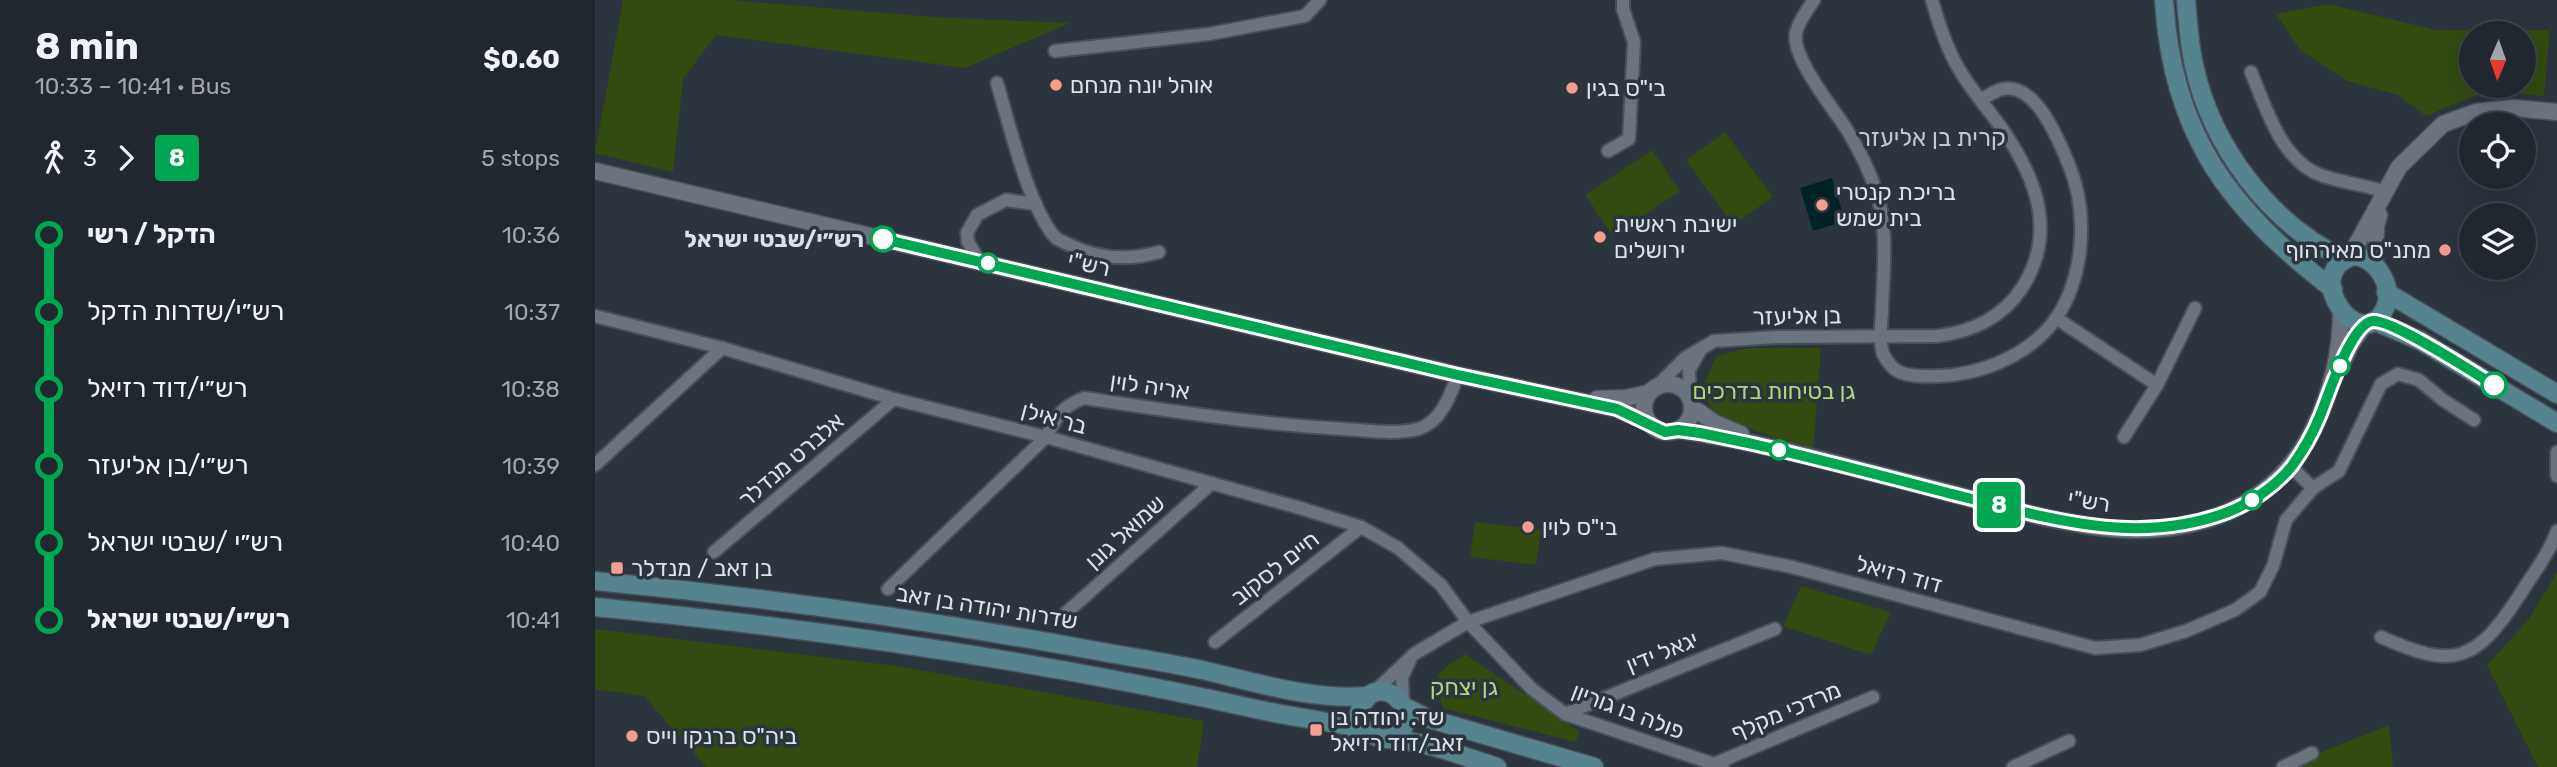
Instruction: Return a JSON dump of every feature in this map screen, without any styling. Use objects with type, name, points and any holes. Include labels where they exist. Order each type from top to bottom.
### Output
[{"type":"main road","points":[[2164,0],[2172,72],[2196,138],[2230,192],[2248,214],[2298,261],[2333,289]]},
{"type":"main road","points":[[2186,0],[2194,66],[2217,128],[2233,156],[2264,199],[2286,220],[2315,243],[2347,258],[2364,257],[2375,264],[2386,292],[2385,308],[2370,322]]},
{"type":"main road","points":[[2347,258],[2336,267],[2333,289],[2341,311],[2353,322],[2370,322],[2421,341],[2557,423]]},
{"type":"main road","points":[[2386,292],[2557,394]]},
{"type":"main road","name":"שדרות יהודה בן זאב","points":[[595,581],[718,593],[886,615],[1199,670],[1283,688],[1353,698],[1370,695]]},
{"type":"main road","points":[[595,607],[715,619],[896,643],[1180,692],[1364,730],[1374,737],[1417,743],[1497,767]]},
{"type":"main road","points":[[1364,730],[1360,723],[1360,709],[1370,695],[1386,692],[1427,718],[1594,767]]},
{"type":"main road","points":[[1386,739],[1393,737],[1403,727],[1406,714],[1404,705]]},
{"type":"street","points":[[1055,51],[1209,34],[1305,16],[1319,0]]},
{"type":"street","points":[[1608,151],[1629,139],[1634,43],[1623,9],[1623,0]]},
{"type":"street","points":[[1814,0],[1796,32],[1797,49],[1807,71],[1851,136],[1876,191],[1884,230],[1881,335],[1884,354],[1896,370],[1916,376],[1942,376],[1991,368],[2020,352],[2056,318],[2071,287],[2082,218],[2074,178],[2056,135],[2039,106],[2017,91],[2001,89],[1980,100]]},
{"type":"street","name":"בן אליעזר","points":[[1653,390],[1685,358],[1714,341],[1764,337],[1937,336],[1969,330],[2007,306],[2032,271],[2039,247],[2039,204],[2004,132],[1954,62],[1932,0]]},
{"type":"street","points":[[2251,72],[2283,140],[2292,155],[2307,169],[2322,176],[2386,192]]},
{"type":"street","points":[[997,83],[1036,204],[1057,239],[1083,252],[1120,259],[1159,252]]},
{"type":"street","points":[[2347,258],[2399,167],[2443,124],[2476,112],[2514,108],[2557,112]]},
{"type":"street","name":"רש\"י","points":[[595,172],[1458,375],[1617,409],[1649,422]]},
{"type":"street","points":[[2375,264],[2376,226],[2386,192]]},
{"type":"street","points":[[979,261],[968,242],[967,233],[977,215],[1006,201],[1036,204]]},
{"type":"street","points":[[2124,436],[2157,385],[2195,308]]},
{"type":"street","name":"רש\"י","points":[[1678,430],[1779,450],[2086,526],[2156,529],[2193,524],[2230,511],[2267,490],[2291,467],[2307,444],[2331,385],[2340,348],[2341,311]]},
{"type":"street","name":"בר אילן","points":[[595,316],[722,348],[894,399],[1046,437],[1361,527],[1398,548],[1441,585],[1468,621]]},
{"type":"street","points":[[2056,318],[2157,385]]},
{"type":"street","name":"רש\"י","points":[[2331,385],[2351,344],[2370,322]]},
{"type":"street","points":[[1691,403],[1686,392],[1672,384],[1653,390],[1644,408],[1649,422],[1658,430],[1678,430],[1689,420],[1691,403],[1689,370],[1696,356],[1714,341]]},
{"type":"street","points":[[595,466],[722,348]]},
{"type":"street","name":"דוד רזיאל","points":[[1370,695],[1414,654],[1468,621],[1655,559],[1722,553],[1792,567],[2095,648],[2140,645],[2186,631],[2235,610],[2260,592],[2273,566],[2286,520],[2313,488],[2339,471],[2381,384],[2397,374],[2419,380],[2443,400],[2475,420]]},
{"type":"street","name":"אריה לוין","points":[[888,589],[1046,437],[1057,416],[1067,405],[1084,398],[1248,421],[1386,431],[1419,428],[1437,417],[1448,401],[1458,375]]},
{"type":"street","name":"רש\"י","points":[[1573,399],[1625,398],[1653,390]]},
{"type":"street","name":"אלברט מנדלר","points":[[714,552],[894,399]]},
{"type":"street","name":"רש\"י","points":[[1691,403],[1715,423],[1779,450]]},
{"type":"street","points":[[2557,452],[2557,476]]},
{"type":"street","points":[[2291,467],[2313,488]]},
{"type":"street","name":"שמואל גונן","points":[[1066,613],[1212,483]]},
{"type":"street","name":"חיים לסקוב","points":[[1215,642],[1361,527]]},
{"type":"street","points":[[2381,637],[2430,655],[2464,653],[2481,644],[2495,631],[2513,605],[2544,557],[2557,531]]},
{"type":"street","name":"פולה בו גוריון","points":[[1468,621],[1531,689],[1565,714],[1719,766]]},
{"type":"street","name":"יגאל ידין","points":[[1565,714],[1775,629]]},
{"type":"street","points":[[1404,705],[1402,677],[1414,654]]},
{"type":"street","name":"מרדכי מקלף","points":[[1719,766],[1873,697]]},
{"type":"street","points":[[2013,767],[2069,741]]},
{"type":"street","points":[[2283,767],[2312,753]]},
{"type":"green space","points":[[623,0],[729,0],[933,17],[1070,23],[965,68],[716,35],[683,79],[673,172],[595,153]]},
{"type":"green space","points":[[2329,4],[2435,30],[2459,30],[2459,98],[2470,98],[2426,116],[2398,95],[2347,81],[2300,50],[2276,14]]},
{"type":"green space","points":[[2536,30],[2550,30],[2544,96],[2536,95]]},
{"type":"green space","points":[[1725,132],[1773,197],[1733,225],[1686,160]]},
{"type":"green space","points":[[1652,150],[1680,191],[1613,236],[1585,195]]},
{"type":"green space","name":"גן בטיחות בדרכים","points":[[1748,348],[1821,348],[1813,452],[1714,415],[1702,389],[1716,356]]},
{"type":"green space","points":[[1475,522],[1541,530],[1536,565],[1470,557]]},
{"type":"green space","points":[[2557,572],[2557,767],[2538,767],[2487,665],[2528,620]]},
{"type":"green space","points":[[1801,586],[1891,612],[1871,655],[1783,626]]},
{"type":"green space","points":[[595,629],[897,666],[1204,721],[1197,767],[706,767],[644,696],[595,689]]},
{"type":"green space","name":"גן יצחק","points":[[1465,654],[1580,732],[1575,742],[1443,708],[1437,687],[1439,675]]},
{"type":"green space","points":[[2389,725],[2393,767],[2292,767],[2291,764]]},
{"type":"shaded area","name":"בריכת קנטרי בית שמש","points":[[1832,178],[1845,221],[1813,231],[1800,188]]},
{"type":"bus line","name":"8","points":[[883,239],[1458,375],[1617,409],[1649,422],[1653,427],[1665,432],[1678,430],[1700,433],[1753,444],[2086,526],[2156,529],[2193,524],[2230,511],[2267,490],[2291,467],[2307,444],[2331,385],[2351,344],[2366,323],[2374,321],[2401,331],[2494,385]]},
{"type":"place","name":"אוהל יונה מנחם","points":[[1056,85]]},
{"type":"place","name":"בי\"ס בגין","points":[[1572,88]]},
{"type":"place","name":"בריכת קנטרי בית שמש","points":[[1822,205]]},
{"type":"place","name":"ישיבת ראשית ירושלים","points":[[1600,237]]},
{"type":"place","name":"רש״י/שבטי ישראל","points":[[883,239]]},
{"type":"place","name":"מתנ\"ס מאירהוף","points":[[2445,250]]},
{"type":"place","name":"בי\"ס לוין","points":[[1528,527]]},
{"type":"place","name":"בן זאב / מנדלר","points":[[617,568]]},
{"type":"place","name":"שד. יהודה בן זאב/דוד רזיאל","points":[[1316,730]]},
{"type":"place","name":"ביה\"ס ברנקו וייס","points":[[632,736]]},
{"type":"district","name":"קרית בן אליעזר","points":[[1932,138]]}]
